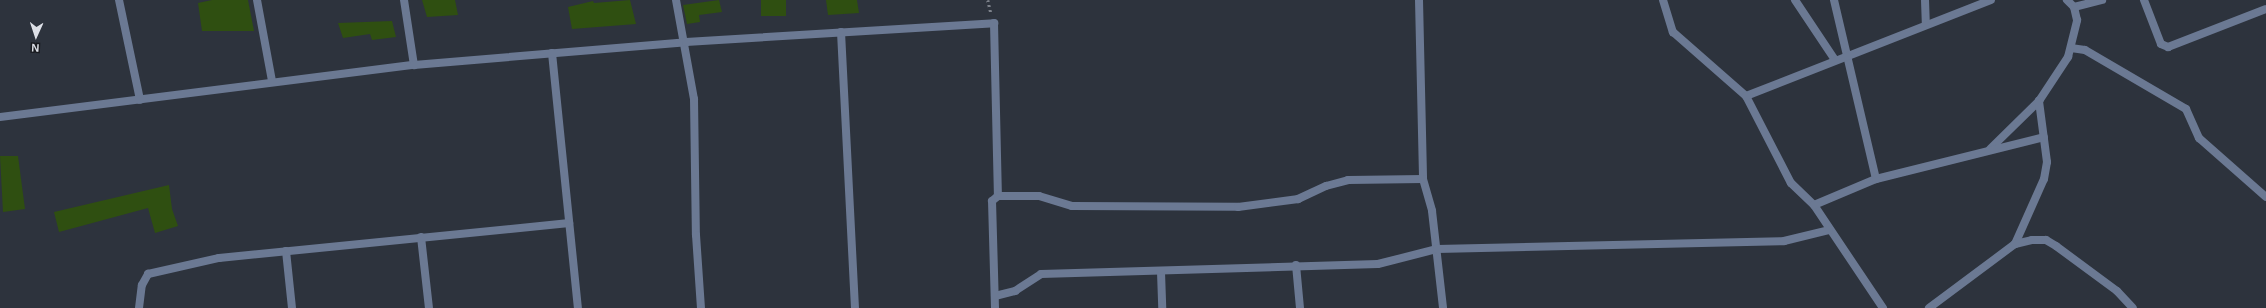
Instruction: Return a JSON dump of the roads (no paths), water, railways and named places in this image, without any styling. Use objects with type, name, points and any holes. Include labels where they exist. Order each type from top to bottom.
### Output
[{"type":"street","points":[[119,0],[140,100]]},
{"type":"street","points":[[257,0],[272,81]]},
{"type":"street","points":[[404,0],[414,65]]},
{"type":"street","points":[[676,0],[686,42],[694,99],[696,235],[701,308]]},
{"type":"street","points":[[1419,0],[1423,178],[1432,210],[1443,308]]},
{"type":"street","points":[[1662,0],[1673,32],[1746,96],[1791,183],[1814,205],[1829,230],[1883,308]]},
{"type":"street","points":[[1795,0],[1835,60]]},
{"type":"street","points":[[1834,0],[1876,179]]},
{"type":"street","points":[[1926,0],[1926,24]]},
{"type":"street","points":[[1746,96],[1926,24],[1991,0]]},
{"type":"street","points":[[1989,149],[2039,101],[2057,77],[2071,48],[2077,20],[2074,7],[2067,0]]},
{"type":"street","points":[[2074,7],[2102,0]]},
{"type":"street","points":[[2144,0],[2161,44],[2168,47],[2266,9]]},
{"type":"street","points":[[0,117],[140,100],[272,81],[414,65],[686,42],[994,23],[998,196]]},
{"type":"street","points":[[841,32],[856,308]]},
{"type":"street","points":[[2071,48],[2085,50],[2186,109],[2199,138],[2266,197]]},
{"type":"street","points":[[552,53],[578,308]]},
{"type":"street","points":[[2015,244],[2044,179],[2047,162],[2039,101]]},
{"type":"street","points":[[1814,205],[1876,179],[1989,149],[2044,137]]},
{"type":"street","points":[[995,308],[992,201],[998,196],[1039,196],[1072,206],[1238,207],[1298,199],[1326,186],[1348,180],[1423,178]]},
{"type":"street","points":[[139,308],[142,285],[145,278],[153,272],[219,258],[569,223]]},
{"type":"street","points":[[995,296],[1015,290],[1041,274],[1161,272],[1378,264],[1437,249],[1784,241],[1829,230]]},
{"type":"street","points":[[421,237],[429,308]]},
{"type":"street","points":[[1929,308],[2015,244],[2032,240],[2046,240],[2117,291],[2133,308]]},
{"type":"street","points":[[286,251],[292,308]]},
{"type":"street","points":[[1296,266],[1300,308]]},
{"type":"street","points":[[1161,272],[1162,308]]}]
